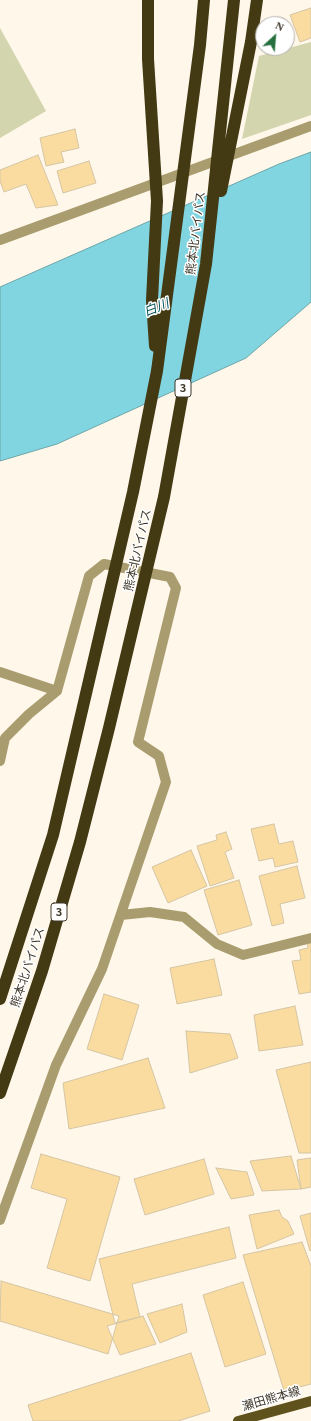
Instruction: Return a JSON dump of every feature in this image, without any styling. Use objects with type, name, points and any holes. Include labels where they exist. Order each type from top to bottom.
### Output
[{"type":"highway","points":[[148,0],[148,59],[157,201],[152,300],[157,371]]},
{"type":"highway","name":"熊本北バイパス","points":[[0,999],[53,835],[133,492],[157,371],[200,45],[204,0]]},
{"type":"highway","name":"熊本北バイパス","points":[[0,1093],[42,971],[80,842],[109,728],[164,497],[206,264],[234,0]]},
{"type":"highway","name":"3","points":[[206,264],[251,42],[257,0]]},
{"type":"main road","name":"瀬田熊本線","points":[[238,1421],[311,1401]]},
{"type":"street","points":[[0,240],[311,126]]},
{"type":"street","points":[[0,761],[5,738],[28,714],[57,691],[89,576],[104,564],[170,577],[176,588],[138,742],[159,756],[166,782],[102,969],[56,1065],[0,1220]]},
{"type":"street","points":[[0,672],[57,691]]},
{"type":"street","points":[[121,915],[150,912],[184,917],[217,944],[243,954],[311,938]]},
{"type":"green space","points":[[0,28],[46,111],[0,138]]},
{"type":"green space","points":[[311,42],[311,115],[242,139],[259,56],[295,56],[295,46]]},
{"type":"water","name":"白川","points":[[311,152],[311,302],[246,358],[57,444],[0,461],[0,287],[279,164]]},
{"type":"building","points":[[311,8],[311,38],[300,42],[295,28],[295,16],[290,15]]},
{"type":"building","points":[[75,129],[79,148],[61,152],[64,162],[46,166],[40,138]]},
{"type":"building","points":[[38,155],[58,205],[36,208],[26,184],[4,192],[0,181],[0,170]]},
{"type":"building","points":[[89,161],[96,183],[63,193],[57,171]]},
{"type":"building","points":[[274,824],[279,844],[293,841],[298,862],[275,867],[273,858],[259,861],[251,829]]},
{"type":"building","points":[[226,832],[232,849],[225,852],[234,878],[210,886],[197,846],[217,840],[216,835]]},
{"type":"building","points":[[191,850],[207,886],[168,903],[152,867]]},
{"type":"building","points":[[297,866],[305,898],[280,904],[284,923],[272,926],[259,876]]},
{"type":"building","points":[[239,880],[252,925],[218,935],[204,890]]},
{"type":"building","points":[[311,940],[311,992],[299,994],[292,961],[301,960],[299,950],[308,948],[307,941]]},
{"type":"building","points":[[214,959],[222,995],[177,1004],[170,968]]},
{"type":"building","points":[[104,994],[139,1005],[122,1060],[87,1049]]},
{"type":"building","points":[[295,1006],[303,1045],[259,1051],[254,1015]]},
{"type":"building","points":[[186,1031],[230,1034],[238,1058],[190,1073]]},
{"type":"building","points":[[148,1058],[165,1108],[69,1129],[63,1083]]},
{"type":"building","points":[[311,1062],[311,1153],[299,1153],[276,1070]]},
{"type":"building","points":[[41,1154],[120,1177],[90,1281],[47,1268],[67,1199],[31,1188]]},
{"type":"building","points":[[291,1156],[301,1189],[262,1191],[250,1161]]},
{"type":"building","points":[[311,1158],[311,1187],[301,1189],[297,1160]]},
{"type":"building","points":[[204,1159],[214,1194],[145,1215],[134,1179]]},
{"type":"building","points":[[216,1168],[247,1172],[254,1195],[231,1199]]},
{"type":"building","points":[[279,1210],[282,1217],[288,1221],[294,1234],[257,1249],[249,1215]]},
{"type":"building","points":[[311,1213],[311,1250],[310,1251],[300,1216]]},
{"type":"building","points":[[229,1227],[236,1258],[132,1284],[140,1317],[115,1323],[99,1259]]},
{"type":"building","points":[[302,1242],[311,1266],[311,1384],[284,1391],[243,1255]]},
{"type":"building","points":[[1,1281],[119,1316],[108,1354],[0,1321]]},
{"type":"building","points":[[243,1282],[266,1354],[225,1367],[203,1295]]},
{"type":"building","points":[[182,1304],[187,1332],[160,1343],[147,1314]]},
{"type":"building","points":[[143,1316],[156,1344],[120,1355],[107,1326]]},
{"type":"building","points":[[191,1353],[210,1411],[178,1421],[33,1421],[28,1405]]}]
